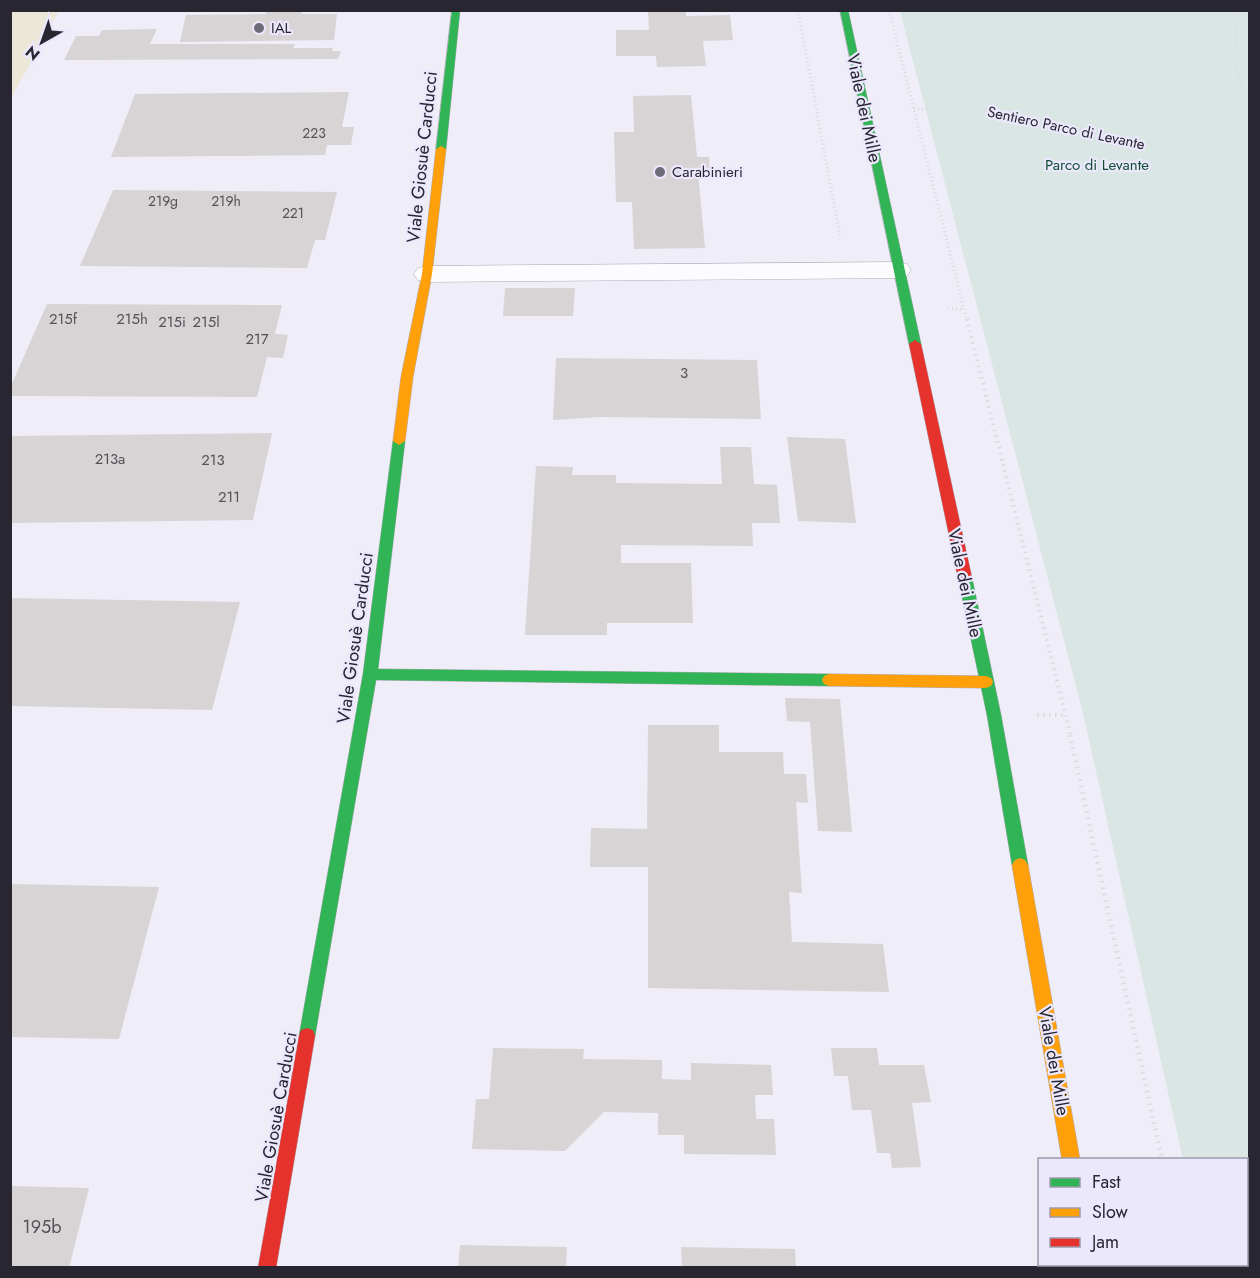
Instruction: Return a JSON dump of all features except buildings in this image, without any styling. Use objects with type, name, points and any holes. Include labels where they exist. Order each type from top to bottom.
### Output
[{"type":"street","name":"Viale Giosuè Carducci","points":[[267,1268],[370,674],[407,377],[426,274],[456,10]]},
{"type":"street","name":"Viale dei Mille","points":[[844,10],[986,682],[1071,1158]]},
{"type":"street","points":[[426,274],[898,270]]},
{"type":"street","points":[[370,674],[986,682]]},
{"type":"path","points":[[798,10],[847,270]]},
{"type":"path","points":[[889,10],[1066,715],[1162,1158]]},
{"type":"path","points":[[1238,10],[1234,64],[1250,104]]},
{"type":"path","name":"Sentiero Parco di Levante","points":[[914,109],[993,110],[1137,141],[1250,178]]},
{"type":"green space","name":"Parco di Levante","points":[[900,11],[1249,11],[1249,1267],[1207,1267],[1248,1266],[1248,1158],[1183,1158],[1083,713]]},
{"type":"sand","points":[[10,11],[59,11],[11,98]]},
{"type":"traffic: fast","points":[[441,149],[456,10]]},
{"type":"traffic: fast","points":[[844,10],[915,344]]},
{"type":"traffic: fast","points":[[307,1036],[370,674],[399,441]]},
{"type":"traffic: fast","points":[[965,578],[994,715],[1020,865]]},
{"type":"traffic: fast","points":[[370,674],[829,680]]},
{"type":"traffic: slow","points":[[399,441],[407,377],[427,274],[441,149]]},
{"type":"traffic: slow","points":[[829,680],[986,682]]},
{"type":"traffic: slow","points":[[1020,865],[1071,1158]]},
{"type":"traffic: jam","points":[[915,344],[965,578]]},
{"type":"traffic: jam","points":[[267,1268],[307,1036]]},
{"type":"place","name":"IAL","points":[[259,28]]},
{"type":"place","name":"Carabinieri","points":[[660,172]]}]
